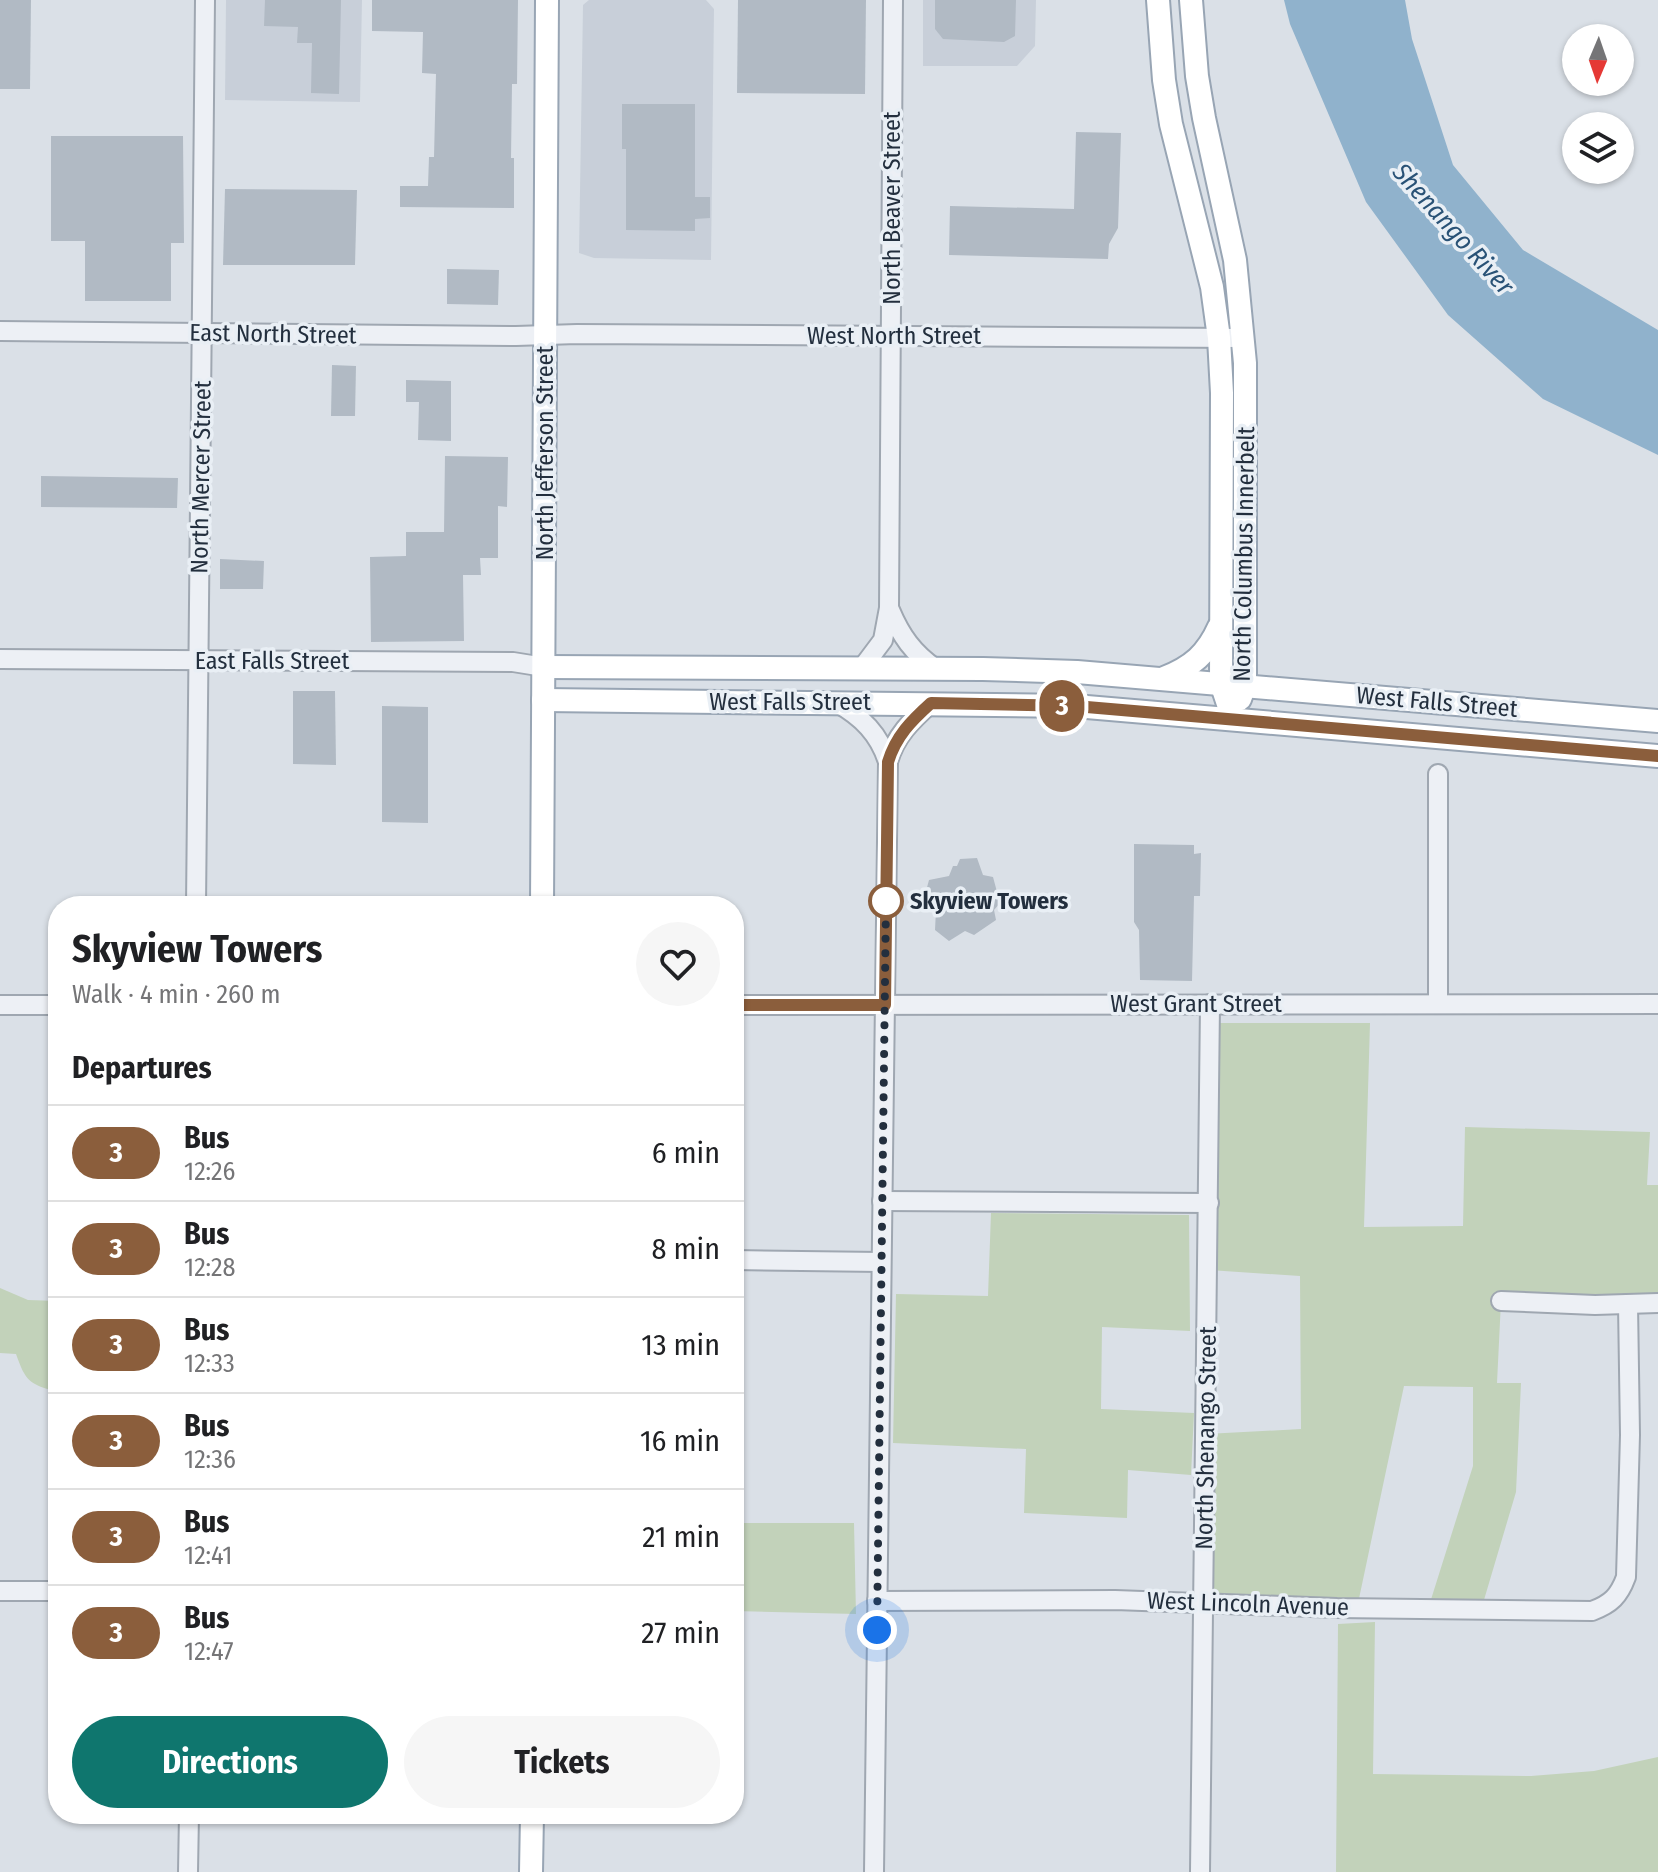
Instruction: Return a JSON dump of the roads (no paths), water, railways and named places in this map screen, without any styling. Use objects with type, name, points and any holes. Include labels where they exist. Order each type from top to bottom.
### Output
[{"type":"main road","name":"North Jefferson Street","points":[[542,896],[547,0]]},
{"type":"main road","name":"North Columbus Innerbelt","points":[[1158,0],[1171,124],[1212,287],[1219,338],[1222,393],[1221,683],[1233,719]]},
{"type":"main road","name":"North Columbus Innerbelt","points":[[1191,0],[1204,118],[1230,228],[1243,338],[1246,430],[1245,685],[1233,719]]},
{"type":"main road","points":[[1163,679],[1190,667],[1207,650],[1222,623]]},
{"type":"main road","name":"West Falls Street","points":[[544,667],[1077,672],[1658,721]]},
{"type":"main road","name":"West Falls Street","points":[[543,700],[1075,706],[1658,756]]},
{"type":"main road","points":[[531,1872],[532,1824]]},
{"type":"street","name":"North Mercer Street","points":[[196,896],[205,0]]},
{"type":"street","name":"North Beaver Street","points":[[862,668],[883,640],[889,608],[893,0]]},
{"type":"street","name":"East North Street","points":[[0,331],[545,335]]},
{"type":"street","name":"West North Street","points":[[545,335],[1243,338]]},
{"type":"street","name":"North Beaver Street","points":[[889,608],[904,638],[920,658],[936,669]]},
{"type":"street","name":"East Falls Street","points":[[0,659],[513,662],[544,667]]},
{"type":"street","points":[[837,703],[868,725],[881,744],[888,762]]},
{"type":"street","points":[[874,1872],[888,762],[906,726],[931,703]]},
{"type":"street","points":[[1438,774],[1438,1004]]},
{"type":"street","name":"North Shenango Street","points":[[1200,1872],[1210,1004]]},
{"type":"street","name":"West Grant Street","points":[[744,1005],[1658,1004]]},
{"type":"street","points":[[0,1005],[48,1005]]},
{"type":"street","points":[[882,1201],[1209,1203]]},
{"type":"street","points":[[744,1260],[881,1262]]},
{"type":"street","points":[[1501,1301],[1595,1305],[1658,1303]]},
{"type":"street","name":"West Lincoln Avenue","points":[[877,1601],[1115,1600],[1337,1608],[1592,1611],[1606,1606],[1615,1599],[1626,1577],[1630,1435],[1628,1304]]},
{"type":"street","points":[[0,1591],[48,1591]]},
{"type":"street","points":[[188,1872],[189,1824]]},
{"type":"water","name":"Shenango River","points":[[1284,0],[1405,0],[1412,39],[1453,165],[1523,250],[1658,330],[1658,455],[1543,399],[1448,315],[1366,202],[1290,24]]},
{"type":"place","name":"Skyview Towers","points":[[886,901]]}]
